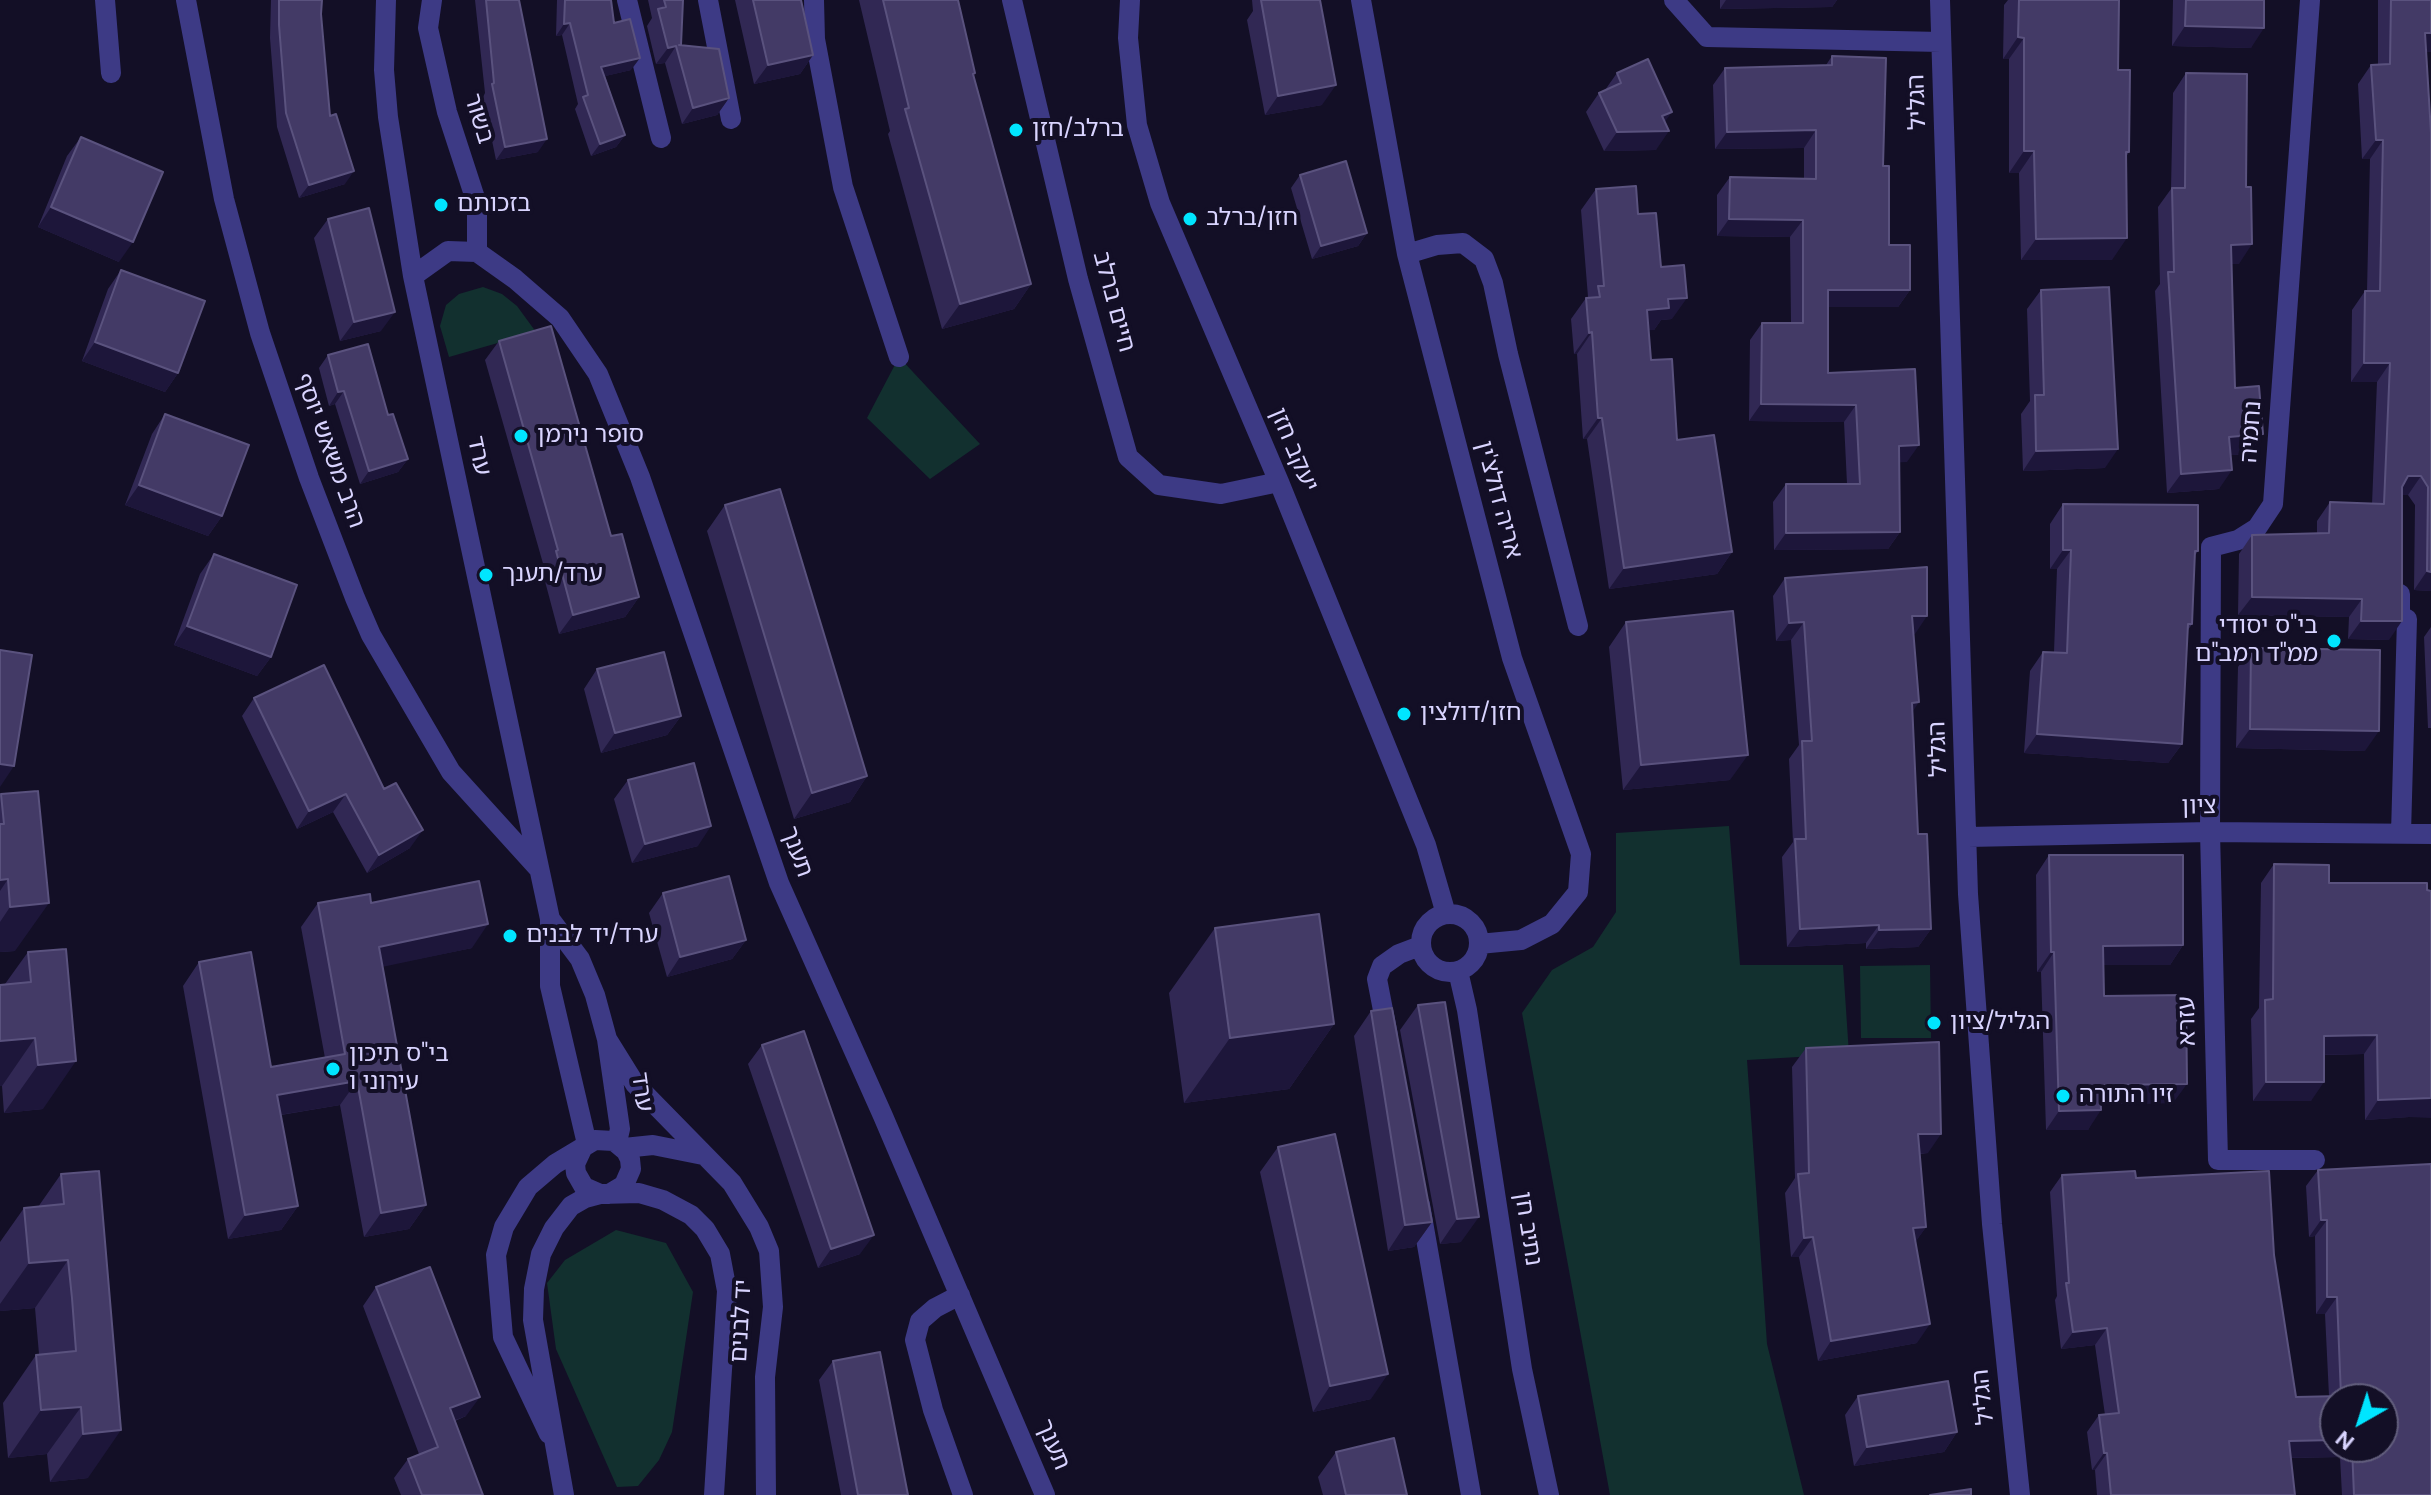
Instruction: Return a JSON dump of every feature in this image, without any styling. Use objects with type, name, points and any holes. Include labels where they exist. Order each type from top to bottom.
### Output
[{"type":"street","points":[[105,0],[111,73]]},
{"type":"street","name":"הרב משאש יוסף","points":[[186,0],[224,199],[260,333],[309,478],[355,598],[371,635],[451,772],[538,868]]},
{"type":"street","name":"ערד","points":[[386,0],[384,70],[388,117],[413,276],[550,919],[550,986],[585,1146]]},
{"type":"street","name":"בשור","points":[[432,0],[428,28],[447,112],[477,204],[477,252]]},
{"type":"street","points":[[627,0],[661,138]]},
{"type":"street","points":[[708,0],[731,119]]},
{"type":"street","points":[[814,0],[815,39],[843,187],[899,357]]},
{"type":"street","name":"חיים ברלב","points":[[1012,0],[1078,279],[1128,457],[1159,485],[1221,494],[1279,482]]},
{"type":"street","name":"יעקב חזן","points":[[1130,0],[1128,38],[1137,125],[1160,203],[1279,482],[1426,845],[1446,914]]},
{"type":"street","name":"אריה דולצ'ין","points":[[1361,0],[1407,254],[1512,658],[1581,854],[1578,892],[1552,924],[1521,940],[1479,944]]},
{"type":"street","points":[[1674,0],[1707,37],[1941,42]]},
{"type":"street","name":"הגליל","points":[[1940,0],[1969,910],[1992,1224],[2020,1495]]},
{"type":"street","name":"נחמיה","points":[[2210,832],[2211,547],[2238,540],[2257,528],[2273,504],[2310,0]]},
{"type":"street","points":[[1407,254],[1437,245],[1463,243],[1484,259],[1493,283],[1508,354],[1578,626]]},
{"type":"street","points":[[413,276],[448,251],[477,252]]},
{"type":"street","name":"תענך","points":[[477,252],[515,279],[560,318],[598,374],[640,477],[779,883],[1045,1495]]},
{"type":"street","points":[[2401,576],[2400,619],[2407,619],[2401,833]]},
{"type":"street","name":"ציון","points":[[1968,837],[2210,832],[2431,834]]},
{"type":"street","name":"עזרא","points":[[2210,832],[2218,1160],[2315,1160]]},
{"type":"street","points":[[1446,914],[1466,918],[1478,934],[1479,944],[1477,955],[1471,963],[1458,971],[1444,972],[1436,969],[1423,956],[1420,946],[1424,928],[1437,916],[1446,914]]},
{"type":"street","name":"ערד","points":[[550,919],[580,959],[595,995],[607,1039],[620,1145]]},
{"type":"street","points":[[1391,1055],[1377,979],[1382,966],[1399,954],[1420,946]]},
{"type":"street","name":"נתיב חן","points":[[1458,971],[1467,1010],[1522,1369],[1549,1495]]},
{"type":"street","name":"יד לבנים","points":[[607,1039],[635,1084],[732,1183],[769,1251],[773,1307],[765,1377],[766,1495]]},
{"type":"street","points":[[556,1448],[527,1393],[503,1337],[496,1255],[504,1227],[528,1187],[548,1168],[603,1139],[620,1145],[669,1146],[703,1155]]},
{"type":"street","points":[[564,1495],[533,1320],[534,1289],[541,1254],[563,1214],[585,1198],[617,1191],[629,1177],[630,1159],[620,1145]]},
{"type":"street","points":[[585,1146],[575,1164],[576,1173],[584,1187],[604,1194]]},
{"type":"street","points":[[1417,1191],[1471,1495]]},
{"type":"street","name":"יד לבנים","points":[[604,1194],[639,1193],[663,1200],[691,1215],[705,1229],[720,1254],[727,1291],[714,1495]]},
{"type":"street","points":[[960,1295],[935,1308],[920,1321],[915,1340],[933,1410],[963,1495]]},
{"type":"green space","points":[[483,287],[502,294],[517,306],[536,332],[449,357],[440,326],[446,305],[459,294]]},
{"type":"green space","points":[[899,357],[980,444],[930,479],[867,418]]},
{"type":"green space","points":[[1729,826],[1740,965],[1843,965],[1849,1054],[1747,1060],[1767,1344],[1804,1495],[1610,1495],[1522,1013],[1552,970],[1593,947],[1616,912],[1616,833]]},
{"type":"green space","points":[[1930,965],[1931,1038],[1861,1038],[1860,966]]},
{"type":"green space","points":[[616,1230],[666,1243],[693,1292],[672,1432],[659,1460],[638,1486],[617,1487],[556,1349],[547,1283],[565,1260]]},
{"type":"building","points":[[279,0],[322,0],[330,116],[336,114],[354,171],[309,185],[286,113]]},
{"type":"building","points":[[486,0],[519,0],[547,139],[505,147],[492,84]]},
{"type":"building","points":[[565,0],[611,0],[614,23],[630,19],[640,58],[601,67],[625,135],[600,144],[583,97],[588,95],[570,23],[564,24]]},
{"type":"building","points":[[664,0],[683,0],[679,45],[719,49],[729,98],[693,108],[676,46],[668,48],[658,9],[666,7]]},
{"type":"building","points":[[753,0],[801,0],[813,55],[768,65]]},
{"type":"building","points":[[883,0],[958,0],[973,74],[1031,284],[960,304],[905,109],[909,108]]},
{"type":"building","points":[[1261,0],[1320,0],[1336,85],[1278,96]]},
{"type":"building","points":[[2019,0],[2119,0],[2118,70],[2130,70],[2129,152],[2126,152],[2127,238],[2036,239],[2034,151],[2024,151],[2024,38],[2018,37]]},
{"type":"building","points":[[2186,0],[2264,0],[2264,28],[2185,26]]},
{"type":"building","points":[[2391,0],[2431,0],[2431,33],[2425,33],[2431,133],[2431,572],[2427,571],[2428,487],[2421,476],[2408,476],[2402,487],[2402,621],[2361,621],[2362,599],[2252,597],[2252,535],[2329,533],[2330,502],[2384,504],[2390,363],[2364,363],[2365,291],[2380,291],[2383,140],[2376,140],[2371,65],[2390,64]]},
{"type":"building","points":[[1832,56],[1886,58],[1883,166],[1889,166],[1889,245],[1910,245],[1910,290],[1828,290],[1828,373],[1915,369],[1919,445],[1899,446],[1900,532],[1786,533],[1786,484],[1860,484],[1856,405],[1761,404],[1762,323],[1803,323],[1803,220],[1729,219],[1730,177],[1816,179],[1816,130],[1727,132],[1725,68],[1832,65]]},
{"type":"building","points":[[1648,59],[1672,112],[1662,116],[1669,131],[1617,132],[1599,93],[1621,83],[1617,73]]},
{"type":"building","points":[[2186,73],[2247,74],[2246,187],[2251,187],[2252,244],[2231,245],[2235,388],[2259,386],[2263,434],[2229,437],[2232,470],[2181,474],[2168,272],[2174,272],[2172,188],[2185,188]]},
{"type":"building","points":[[81,137],[163,172],[133,242],[51,207]]},
{"type":"building","points":[[1346,161],[1367,233],[1321,246],[1300,175]]},
{"type":"building","points":[[1636,186],[1638,214],[1656,213],[1661,267],[1684,265],[1687,298],[1668,299],[1669,308],[1647,310],[1651,360],[1672,359],[1677,440],[1714,435],[1732,552],[1624,568],[1602,418],[1598,418],[1592,332],[1589,333],[1586,298],[1600,297],[1598,286],[1604,286],[1596,189]]},
{"type":"building","points":[[369,208],[395,312],[354,322],[328,219]]},
{"type":"building","points":[[121,270],[205,301],[178,373],[95,342]]},
{"type":"building","points":[[2109,287],[2118,449],[2036,451],[2035,395],[2044,395],[2041,290]]},
{"type":"building","points":[[551,326],[611,536],[622,534],[639,597],[573,615],[558,550],[499,341]]},
{"type":"building","points":[[368,344],[388,415],[393,414],[408,459],[369,471],[344,391],[338,392],[328,355]]},
{"type":"building","points":[[165,414],[249,445],[222,516],[139,485]]},
{"type":"building","points":[[780,489],[867,776],[812,793],[725,505]]},
{"type":"building","points":[[2063,504],[2198,505],[2198,551],[2195,551],[2192,624],[2188,624],[2182,744],[2037,734],[2043,652],[2067,653],[2071,550],[2063,550]]},
{"type":"building","points":[[214,554],[297,585],[271,657],[187,626]]},
{"type":"building","points":[[1927,567],[1927,616],[1912,616],[1919,702],[1912,703],[1918,834],[1927,834],[1931,929],[1879,930],[1879,925],[1800,929],[1795,839],[1806,839],[1802,741],[1812,741],[1804,622],[1789,623],[1785,578]]},
{"type":"building","points":[[1733,611],[1748,755],[1641,765],[1626,622]]},
{"type":"building","points":[[2251,648],[2380,650],[2379,731],[2250,729]]},
{"type":"building","points":[[0,650],[32,655],[14,766],[0,764]]},
{"type":"building","points":[[664,652],[681,716],[615,733],[597,669]]},
{"type":"building","points":[[324,665],[384,789],[396,783],[423,830],[379,855],[346,794],[309,811],[254,698]]},
{"type":"building","points":[[694,763],[711,826],[645,844],[628,780]]},
{"type":"building","points":[[38,791],[49,903],[10,907],[8,879],[0,880],[0,824],[4,824],[1,794]]},
{"type":"building","points":[[2049,855],[2183,855],[2183,945],[2103,946],[2104,996],[2186,995],[2187,1084],[2100,1085],[2101,1110],[2059,1111]]},
{"type":"building","points":[[2274,864],[2329,865],[2329,883],[2427,883],[2427,890],[2431,891],[2431,1098],[2378,1100],[2377,1035],[2324,1036],[2324,1082],[2266,1082],[2265,1000],[2273,999]]},
{"type":"building","points":[[729,876],[746,940],[680,957],[663,893]]},
{"type":"building","points":[[479,881],[488,924],[379,947],[426,1205],[381,1213],[357,1081],[277,1095],[298,1206],[245,1215],[199,962],[251,952],[271,1067],[345,1054],[318,903],[370,894],[371,903]]},
{"type":"building","points":[[1319,914],[1334,1024],[1230,1038],[1215,928]]},
{"type":"building","points":[[66,949],[76,1061],[38,1065],[35,1038],[0,1041],[0,985],[31,982],[28,952]]},
{"type":"building","points":[[1445,1002],[1479,1217],[1457,1219],[1418,1005]]},
{"type":"building","points":[[1392,1008],[1432,1222],[1405,1225],[1371,1011]]},
{"type":"building","points":[[804,1031],[874,1235],[831,1249],[762,1045]]},
{"type":"building","points":[[1939,1042],[1941,1134],[1918,1134],[1926,1227],[1913,1228],[1930,1324],[1831,1341],[1813,1237],[1804,1238],[1798,1174],[1809,1173],[1806,1048]]},
{"type":"building","points":[[1335,1134],[1388,1374],[1330,1386],[1278,1147]]},
{"type":"building","points":[[2431,1164],[2431,1495],[2354,1495],[2353,1463],[2399,1463],[2399,1383],[2340,1383],[2337,1297],[2327,1297],[2327,1220],[2321,1220],[2318,1170]]},
{"type":"building","points":[[99,1171],[121,1430],[83,1434],[81,1407],[41,1410],[36,1355],[76,1351],[72,1298],[68,1260],[29,1263],[24,1208],[64,1204],[61,1174]]},
{"type":"building","points":[[2135,1171],[2136,1178],[2269,1171],[2274,1255],[2296,1397],[2319,1396],[2319,1440],[2289,1441],[2295,1495],[2111,1495],[2099,1415],[2119,1413],[2107,1328],[2073,1332],[2066,1283],[2069,1283],[2062,1175]]},
{"type":"building","points":[[430,1267],[480,1397],[450,1408],[483,1495],[422,1495],[408,1459],[438,1447],[376,1287]]},
{"type":"building","points":[[880,1352],[908,1495],[858,1495],[833,1361]]},
{"type":"building","points":[[1948,1381],[1957,1432],[1867,1447],[1858,1396]]},
{"type":"building","points":[[1394,1438],[1407,1495],[1346,1495],[1336,1452]]},
{"type":"building","points":[[1971,1489],[1971,1495],[1930,1495]]},
{"type":"place","name":"ברלב/חזן","points":[[1016,130]]},
{"type":"place","name":"בזכותם","points":[[441,205]]},
{"type":"place","name":"חזן/ברלב","points":[[1190,219]]},
{"type":"place","name":"סופר נירמן","points":[[521,436]]},
{"type":"place","name":"ערד/תענך","points":[[486,575]]},
{"type":"place","name":"בי\"ס יסודי ממ\"ד רמב\"ם","points":[[2334,641]]},
{"type":"place","name":"חזן/דולצין","points":[[1404,714]]},
{"type":"place","name":"ערד/יד לבנים","points":[[510,936]]},
{"type":"place","name":"הגליל/ציון","points":[[1934,1023]]},
{"type":"place","name":"בי\"ס תיכון עירוני ו","points":[[333,1069]]},
{"type":"place","name":"זיו התורה","points":[[2063,1096]]}]
